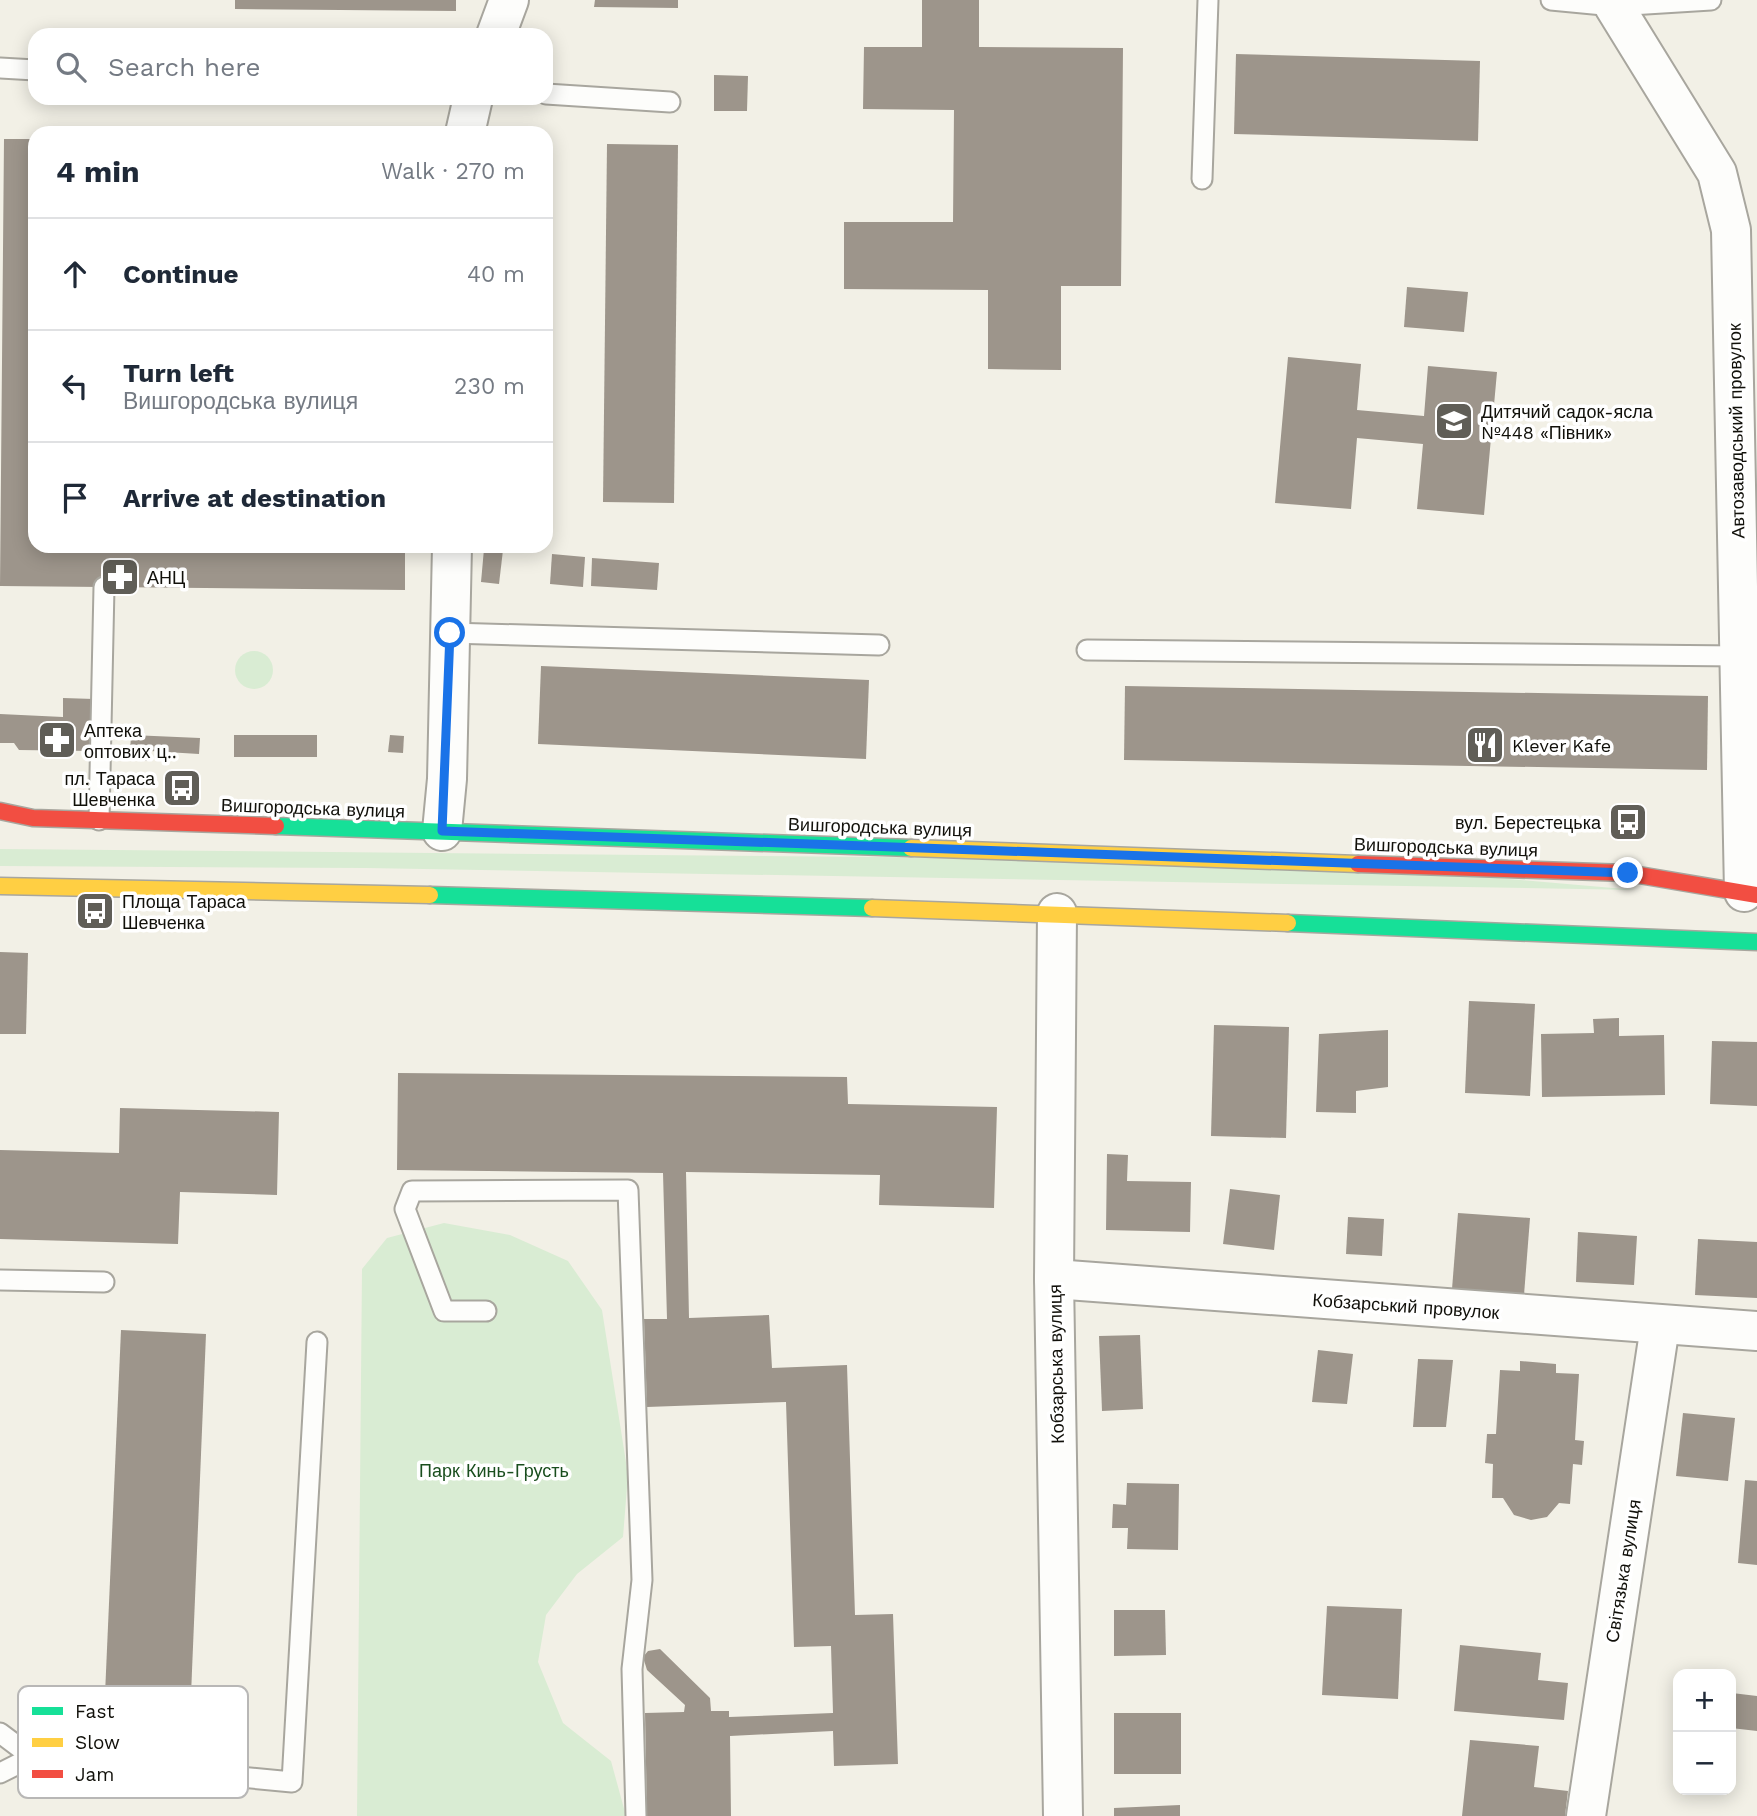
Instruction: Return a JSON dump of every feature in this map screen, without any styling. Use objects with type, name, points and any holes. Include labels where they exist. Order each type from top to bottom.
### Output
[{"type":"main road","name":"Вишгородська вулиця","points":[[0,811],[33,818],[1628,873],[1751,894]]},
{"type":"main road","points":[[0,886],[162,887],[1057,913],[1757,942]]},
{"type":"street","points":[[499,28],[509,0]]},
{"type":"street","name":"Автозаводський провулок","points":[[1614,3],[1717,173],[1731,230],[1745,348],[1751,894]]},
{"type":"street","points":[[467,126],[471,105]]},
{"type":"street","points":[[442,831],[452,553]]},
{"type":"street","name":"Кобзарська вулиця","points":[[1057,913],[1055,1279],[1063,1816]]},
{"type":"street","name":"Кобзарський провулок","points":[[1055,1279],[1660,1326],[1757,1331]]},
{"type":"street","name":"Світязька вулиця","points":[[1586,1816],[1660,1326]]},
{"type":"lane","points":[[1202,179],[1208,0]]},
{"type":"lane","points":[[1551,0],[1614,3],[1711,0]]},
{"type":"lane","points":[[0,68],[28,70]]},
{"type":"lane","points":[[553,94],[670,102]]},
{"type":"lane","points":[[99,820],[104,587]]},
{"type":"lane","points":[[450,633],[879,645]]},
{"type":"lane","points":[[1087,649],[1747,671]]},
{"type":"lane","points":[[486,1311],[444,1311],[405,1209],[412,1191],[628,1190],[642,1580],[632,1669],[636,1816]]},
{"type":"lane","points":[[0,1280],[104,1282]]},
{"type":"lane","points":[[248,1778],[292,1782],[317,1342]]},
{"type":"lane","points":[[0,1733],[18,1746]]},
{"type":"lane","points":[[0,1773],[18,1764]]},
{"type":"green space","points":[[254,651],[267,657],[273,670],[267,683],[254,689],[241,683],[235,670],[241,657]]},
{"type":"green space","points":[[0,849],[1304,861],[1636,890],[366,868],[0,866]]},
{"type":"green space","name":"Парк Кинь-Грусть","points":[[444,1223],[510,1235],[568,1261],[602,1310],[628,1475],[623,1537],[577,1574],[546,1615],[538,1662],[563,1723],[611,1761],[626,1816],[357,1816],[362,1269],[387,1238]]},
{"type":"building","points":[[235,0],[456,0],[456,11],[235,9]]},
{"type":"building","points":[[595,0],[678,0],[678,8],[594,7]]},
{"type":"building","points":[[922,0],[979,0],[979,47],[1123,48],[1121,286],[1061,286],[1061,370],[988,369],[988,290],[844,289],[844,222],[953,222],[954,110],[863,109],[864,47],[922,47]]},
{"type":"building","points":[[1236,54],[1480,61],[1478,141],[1234,134]]},
{"type":"building","points":[[714,75],[748,76],[747,111],[714,111]]},
{"type":"building","points":[[4,139],[28,139],[28,553],[405,553],[405,590],[0,586]]},
{"type":"building","points":[[607,144],[678,145],[674,503],[603,502]]},
{"type":"building","points":[[1407,287],[1468,292],[1464,332],[1404,327]]},
{"type":"building","points":[[1288,357],[1361,364],[1357,410],[1424,416],[1428,366],[1497,372],[1484,515],[1417,509],[1423,444],[1357,438],[1351,509],[1275,503]]},
{"type":"building","points":[[484,553],[503,553],[499,584],[481,582]]},
{"type":"building","points":[[552,554],[585,557],[583,587],[550,584]]},
{"type":"building","points":[[592,558],[659,563],[657,590],[591,586]]},
{"type":"building","points":[[541,666],[869,680],[866,759],[538,744]]},
{"type":"building","points":[[1125,686],[1708,696],[1707,770],[1124,760]]},
{"type":"building","points":[[63,698],[94,699],[93,751],[19,750],[14,743],[0,743],[0,714],[63,717]]},
{"type":"building","points":[[131,735],[200,738],[199,754],[150,751],[149,761],[135,760],[135,752],[130,752]]},
{"type":"building","points":[[234,735],[317,735],[317,757],[234,757]]},
{"type":"building","points":[[390,735],[404,736],[403,753],[388,752]]},
{"type":"building","points":[[0,952],[28,953],[26,1034],[0,1034]]},
{"type":"building","points":[[1469,1001],[1535,1004],[1530,1096],[1465,1093]]},
{"type":"building","points":[[1619,1018],[1619,1036],[1664,1035],[1665,1095],[1542,1097],[1541,1034],[1594,1033],[1593,1019]]},
{"type":"building","points":[[1214,1025],[1289,1027],[1286,1138],[1211,1136]]},
{"type":"building","points":[[1388,1030],[1388,1087],[1356,1091],[1356,1113],[1316,1112],[1319,1034]]},
{"type":"building","points":[[1712,1041],[1757,1042],[1757,1106],[1710,1104]]},
{"type":"building","points":[[398,1073],[847,1077],[848,1104],[997,1107],[994,1208],[879,1205],[880,1175],[686,1172],[689,1318],[769,1315],[772,1368],[847,1365],[855,1615],[893,1614],[898,1764],[834,1766],[833,1731],[730,1736],[731,1816],[647,1816],[645,1713],[684,1712],[685,1705],[647,1670],[643,1657],[648,1651],[660,1649],[710,1698],[711,1711],[729,1711],[729,1717],[833,1713],[831,1646],[794,1647],[786,1402],[647,1407],[644,1319],[667,1319],[663,1173],[397,1170]]},
{"type":"building","points":[[120,1108],[279,1112],[277,1195],[180,1192],[178,1244],[0,1239],[0,1150],[119,1153]]},
{"type":"building","points":[[1107,1154],[1128,1155],[1127,1181],[1191,1182],[1190,1232],[1106,1230]]},
{"type":"building","points":[[1230,1189],[1280,1195],[1274,1250],[1223,1244]]},
{"type":"building","points":[[1458,1213],[1530,1218],[1524,1295],[1452,1289]]},
{"type":"building","points":[[1348,1217],[1384,1219],[1382,1256],[1346,1254]]},
{"type":"building","points":[[1578,1232],[1637,1236],[1634,1285],[1576,1282]]},
{"type":"building","points":[[1698,1239],[1757,1242],[1757,1298],[1695,1295]]},
{"type":"building","points":[[121,1330],[206,1334],[191,1686],[105,1686]]},
{"type":"building","points":[[1140,1335],[1143,1409],[1102,1411],[1099,1336]]},
{"type":"building","points":[[1318,1350],[1353,1354],[1347,1404],[1312,1402]]},
{"type":"building","points":[[1418,1359],[1453,1360],[1446,1427],[1413,1427]]},
{"type":"building","points":[[1520,1361],[1556,1364],[1556,1373],[1579,1374],[1575,1440],[1584,1441],[1582,1465],[1573,1464],[1570,1504],[1559,1503],[1547,1517],[1531,1520],[1514,1515],[1503,1498],[1492,1498],[1493,1464],[1485,1463],[1487,1434],[1496,1434],[1500,1370],[1520,1371]]},
{"type":"building","points":[[1683,1413],[1735,1418],[1728,1481],[1676,1476]]},
{"type":"building","points":[[1745,1480],[1757,1481],[1757,1565],[1738,1563]]},
{"type":"building","points":[[1127,1483],[1179,1484],[1178,1550],[1127,1549],[1128,1528],[1112,1528],[1113,1504],[1126,1505]]},
{"type":"building","points":[[1327,1606],[1402,1609],[1398,1699],[1322,1695]]},
{"type":"building","points":[[1114,1610],[1165,1610],[1166,1655],[1114,1656]]},
{"type":"building","points":[[1460,1645],[1541,1653],[1538,1680],[1568,1683],[1564,1720],[1454,1711]]},
{"type":"building","points":[[1736,1693],[1757,1696],[1757,1731],[1736,1729]]},
{"type":"building","points":[[1114,1713],[1181,1713],[1181,1774],[1114,1774]]},
{"type":"building","points":[[1470,1740],[1539,1746],[1534,1787],[1568,1791],[1565,1816],[1462,1816]]},
{"type":"building","points":[[1180,1805],[1180,1816],[1114,1816],[1114,1808]]},
{"type":"traffic: fast","points":[[276,826],[911,848]]},
{"type":"traffic: fast","points":[[430,895],[872,908]]},
{"type":"traffic: fast","points":[[1288,923],[1757,942]]},
{"type":"traffic: slow","points":[[911,848],[1358,864]]},
{"type":"traffic: slow","points":[[0,886],[430,895]]},
{"type":"traffic: slow","points":[[872,908],[1288,923]]},
{"type":"traffic: jam","points":[[0,811],[33,818],[276,826]]},
{"type":"traffic: jam","points":[[1358,864],[1627,873],[1757,895]]},
{"type":"place","name":"Дитячий садок-ясла №448 «Півник»","points":[[1454,421]]},
{"type":"place","name":"АНЦ","points":[[120,577]]},
{"type":"place","name":"Аптека оптових ц‥","points":[[57,740]]},
{"type":"place","name":"Klever Kafe","points":[[1485,745]]},
{"type":"place","name":"пл. Тараса Шевченка","points":[[182,788]]},
{"type":"place","name":"вул. Берестецька","points":[[1628,822]]},
{"type":"place","name":"Площа Тараса Шевченка","points":[[95,911]]},
{"type":"route","points":[[450,633],[447,779],[442,831],[1628,873]]}]
